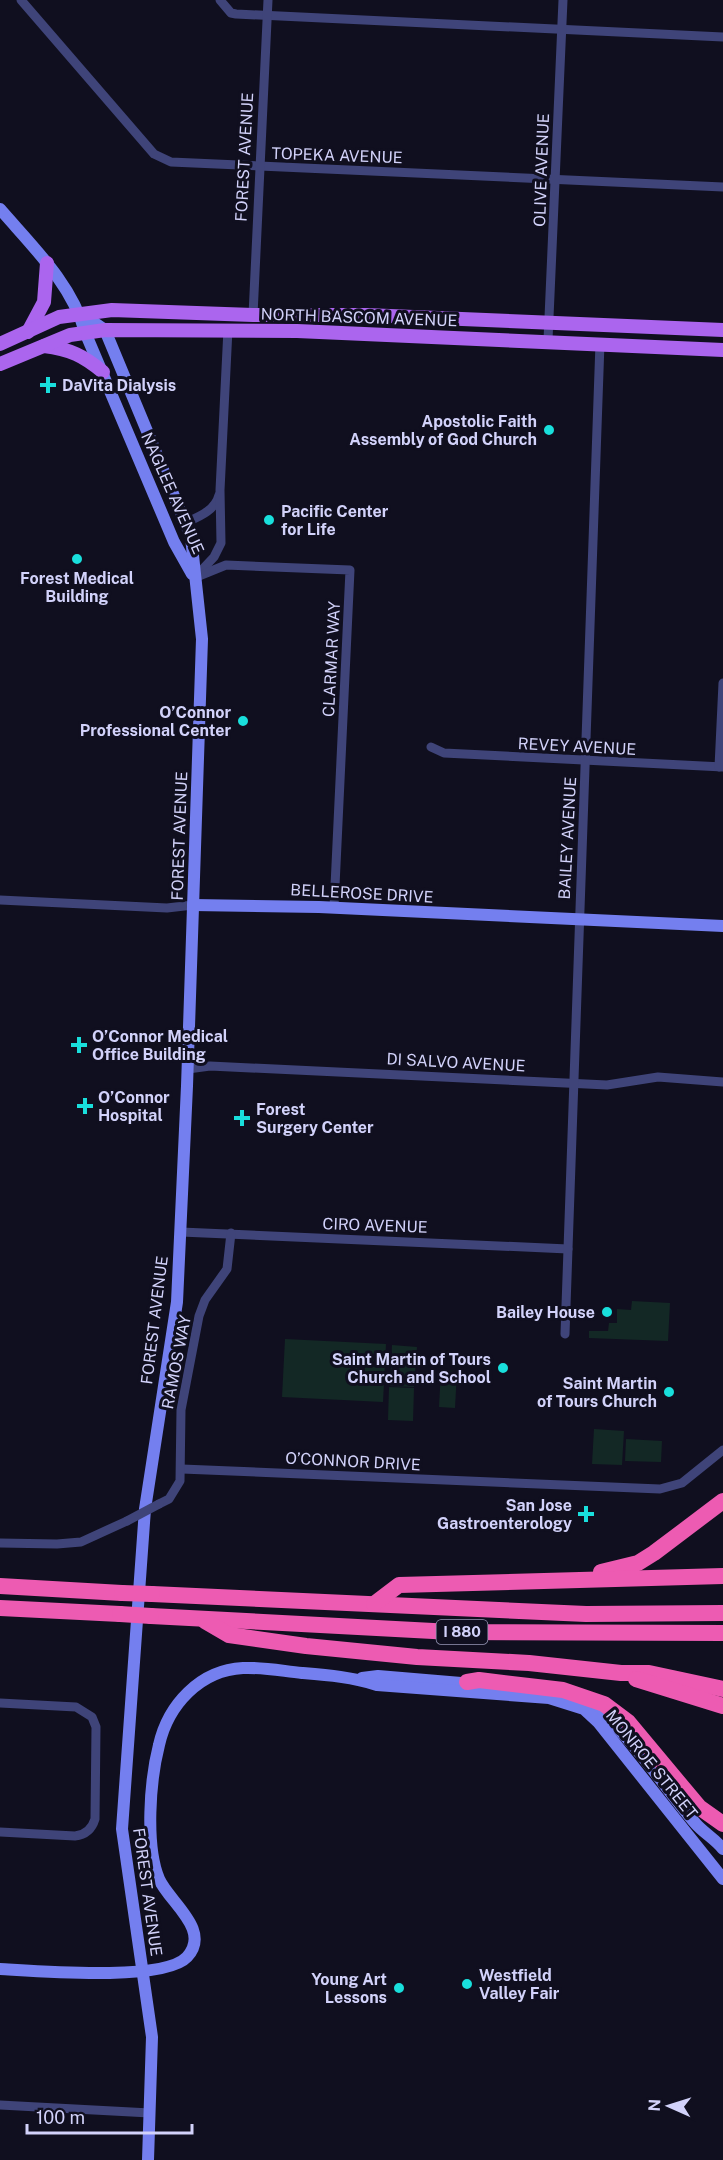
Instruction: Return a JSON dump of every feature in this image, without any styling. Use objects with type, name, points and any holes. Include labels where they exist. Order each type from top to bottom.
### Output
[{"type":"highway","points":[[550,1581],[638,1563],[723,1501]]},
{"type":"highway","points":[[374,1604],[399,1585],[723,1576]]},
{"type":"highway","name":"I 880","points":[[0,1586],[586,1614],[723,1613]]},
{"type":"highway","name":"I 880","points":[[0,1608],[452,1632],[723,1634]]},
{"type":"highway","points":[[202,1619],[229,1635],[306,1646],[417,1658],[529,1663],[621,1673],[649,1673],[723,1689]]},
{"type":"highway","points":[[621,1673],[648,1684],[723,1706]]},
{"type":"highway","points":[[467,1682],[479,1680],[563,1689],[604,1704],[628,1722],[699,1807],[723,1824]]},
{"type":"main road","name":"NAGLEE AVENUE","points":[[0,209],[46,263],[80,313],[85,332],[104,372],[174,542],[194,578]]},
{"type":"main road","points":[[28,332],[44,302],[46,263]]},
{"type":"main road","name":"NORTH BASCOM AVENUE","points":[[0,344],[59,317],[112,310],[254,315],[366,315],[723,330]]},
{"type":"main road","name":"NAGLEE AVENUE","points":[[80,313],[105,330],[191,537],[194,578]]},
{"type":"main road","name":"NORTH BASCOM AVENUE","points":[[0,364],[42,346],[85,332],[105,330],[228,329],[548,340],[723,350]]},
{"type":"main road","points":[[42,346],[75,352],[104,372]]},
{"type":"main road","name":"FOREST AVENUE","points":[[148,2160],[152,2037],[124,1852],[123,1798],[145,1509],[177,1302],[203,676],[202,639],[194,578]]},
{"type":"main road","name":"BELLEROSE DRIVE","points":[[193,905],[334,907],[723,926]]},
{"type":"main road","name":"MONROE STREET","points":[[142,1971],[185,1959],[195,1940],[191,1925],[159,1878],[152,1845],[151,1809],[159,1745],[176,1704],[195,1687],[231,1669],[256,1668],[359,1679],[377,1685],[549,1698],[584,1709],[598,1722],[723,1879]]},
{"type":"main road","name":"MONROE STREET","points":[[359,1679],[378,1676],[467,1682],[564,1696],[598,1710],[612,1723],[698,1826],[716,1840],[723,1849]]},
{"type":"main road","points":[[0,1969],[108,1973],[142,1971]]},
{"type":"street","name":"TOPEKA AVENUE","points":[[21,0],[154,154],[171,162],[723,187]]},
{"type":"street","points":[[220,0],[231,13],[268,16],[723,37]]},
{"type":"street","name":"FOREST AVENUE","points":[[254,315],[268,0]]},
{"type":"street","name":"OLIVE AVENUE","points":[[548,340],[564,0]]},
{"type":"street","points":[[194,578],[214,556],[221,543],[220,490],[228,329]]},
{"type":"street","name":"BAILEY AVENUE","points":[[565,1334],[600,343]]},
{"type":"street","points":[[184,523],[213,507],[220,490]]},
{"type":"street","name":"CLARMAR WAY","points":[[194,578],[226,565],[350,570],[334,907]]},
{"type":"street","points":[[721,767],[723,683]]},
{"type":"street","name":"REVEY AVENUE","points":[[430,747],[444,753],[721,767]]},
{"type":"street","name":"BELLEROSE DRIVE","points":[[0,900],[167,908],[193,905]]},
{"type":"street","name":"DI SALVO AVENUE","points":[[188,1069],[210,1066],[606,1085],[658,1077],[723,1082]]},
{"type":"street","name":"CIRO AVENUE","points":[[181,1232],[568,1249]]},
{"type":"street","name":"RAMOS WAY","points":[[182,1468],[179,1438],[181,1410],[199,1316],[205,1300],[227,1269],[231,1233]]},
{"type":"street","name":"O’CONNOR DRIVE","points":[[182,1468],[660,1489],[682,1483],[723,1450]]},
{"type":"street","points":[[0,1543],[81,1542],[128,1521],[175,1493],[182,1468]]},
{"type":"street","points":[[0,1703],[76,1707],[88,1713],[96,1727],[95,1819],[88,1831],[75,1836],[0,1832]]},
{"type":"street","points":[[0,2105],[150,2113]]},
{"type":"green space","points":[[632,1301],[670,1303],[668,1341],[589,1338],[589,1331],[608,1331],[609,1323],[617,1323],[617,1309],[631,1310]]},
{"type":"green space","points":[[285,1339],[386,1344],[383,1402],[282,1397]]},
{"type":"green space","points":[[392,1345],[417,1347],[414,1387],[390,1386]]},
{"type":"green space","points":[[441,1370],[457,1371],[455,1408],[439,1407]]},
{"type":"green space","points":[[389,1387],[414,1388],[413,1421],[388,1420]]},
{"type":"green space","points":[[594,1429],[624,1431],[622,1465],[592,1464]]},
{"type":"green space","points":[[626,1439],[662,1441],[661,1462],[625,1461]]},
{"type":"place","name":"DaVita Dialysis","points":[[48,385]]},
{"type":"place","name":"Apostolic Faith Assembly of God Church","points":[[549,430]]},
{"type":"place","name":"Pacific Center for Life","points":[[269,520]]},
{"type":"place","name":"Forest Medical Building","points":[[77,559]]},
{"type":"place","name":"O’Connor Professional Center","points":[[243,721]]},
{"type":"place","name":"O’Connor Medical Office Building","points":[[79,1045]]},
{"type":"place","name":"O’Connor Hospital","points":[[85,1106]]},
{"type":"place","name":"Forest Surgery Center","points":[[242,1118]]},
{"type":"place","name":"Bailey House","points":[[607,1312]]},
{"type":"place","name":"Saint Martin of Tours Church and School","points":[[503,1368]]},
{"type":"place","name":"Saint Martin of Tours Church","points":[[669,1392]]},
{"type":"place","name":"San Jose Gastroenterology","points":[[586,1514]]},
{"type":"place","name":"Westfield Valley Fair","points":[[467,1984]]},
{"type":"place","name":"Young Art Lessons","points":[[399,1988]]}]
